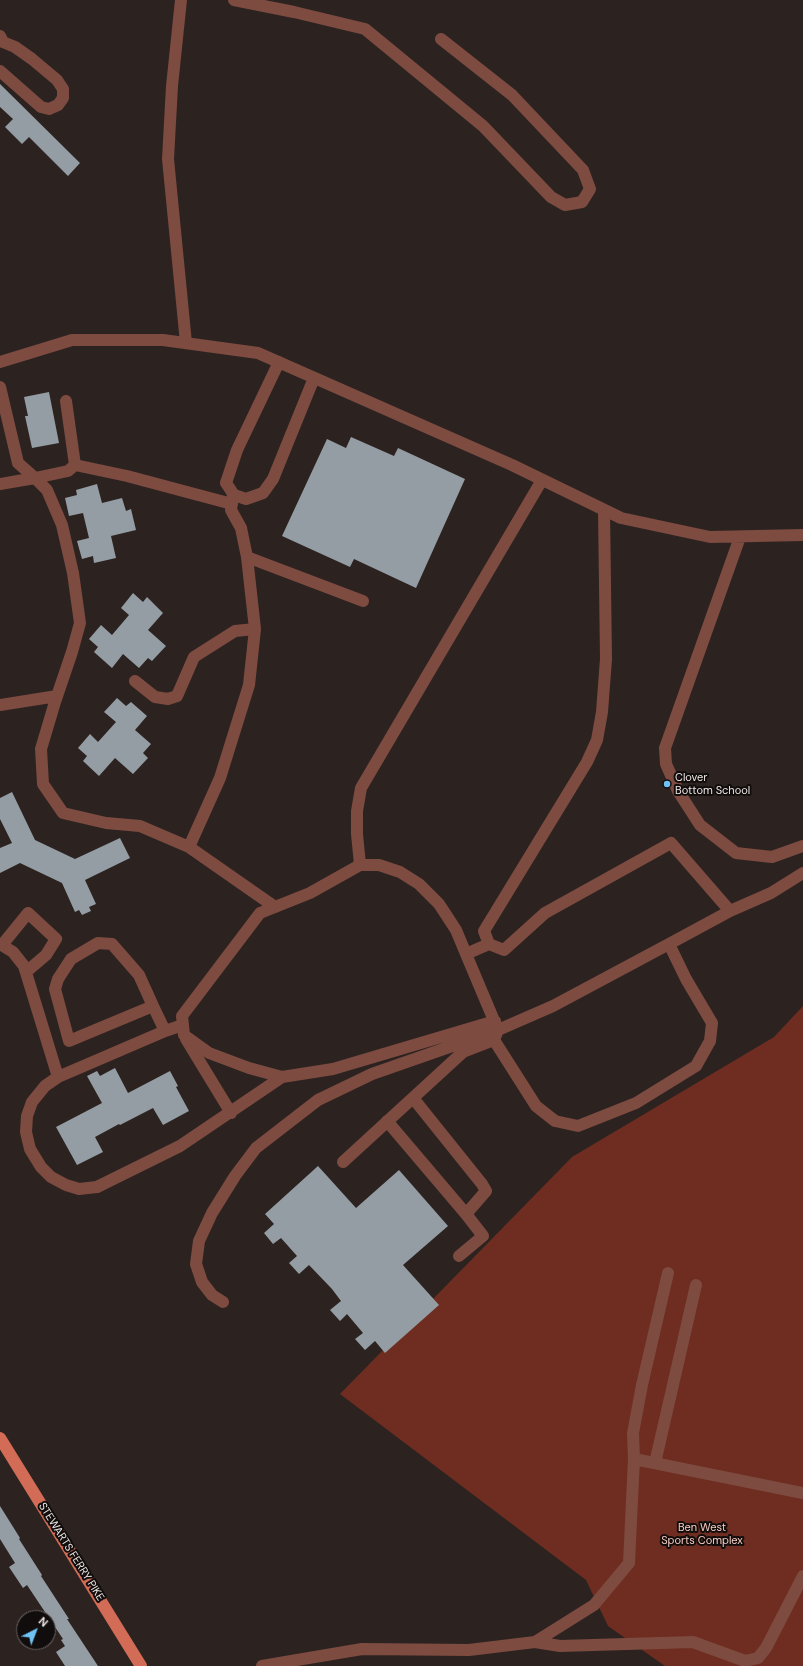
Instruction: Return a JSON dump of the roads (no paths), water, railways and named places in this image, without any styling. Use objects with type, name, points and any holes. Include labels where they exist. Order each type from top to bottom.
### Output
[{"type":"main road","name":"STEWARTS FERRY PIKE","points":[[0,1438],[142,1666]]},
{"type":"street","points":[[181,0],[172,86],[168,159],[186,343]]},
{"type":"street","points":[[240,1],[365,29],[483,126],[551,197],[565,205],[582,202],[590,189],[583,170],[512,95],[440,39]]},
{"type":"street","points":[[0,71],[41,107],[49,109],[58,105],[63,98],[63,89],[57,80],[32,59],[15,47],[1,40]]},
{"type":"street","points":[[2,358],[72,340],[163,340],[258,353],[512,465],[621,518],[710,538],[803,535]]},
{"type":"street","points":[[189,847],[220,778],[249,685],[255,630],[247,557],[241,528],[231,510],[232,499],[226,483],[237,450],[279,362]]},
{"type":"street","points":[[75,465],[232,499],[246,499],[263,494],[273,479],[314,378]]},
{"type":"street","points":[[0,387],[18,463],[47,490],[62,525],[73,573],[80,623],[41,749],[43,784],[63,813],[106,823],[140,826],[189,847],[275,907]]},
{"type":"street","points":[[66,401],[75,465]]},
{"type":"street","points":[[0,484],[68,471],[75,465]]},
{"type":"street","points":[[360,864],[357,834],[357,811],[361,788],[542,480]]},
{"type":"street","points":[[489,944],[484,931],[587,762],[597,740],[602,712],[606,659],[604,510]]},
{"type":"street","points":[[740,537],[665,748],[666,764],[678,791],[700,825],[736,853],[772,857],[803,846]]},
{"type":"street","points":[[247,557],[362,601]]},
{"type":"street","points":[[135,681],[155,697],[168,699],[176,696],[194,657],[235,631],[255,630]]},
{"type":"street","points":[[0,705],[57,696]]},
{"type":"street","points":[[466,954],[489,944],[504,950],[545,913],[671,843],[730,911]]},
{"type":"street","points":[[231,1112],[183,1030],[182,1016],[260,913],[310,893],[360,864],[379,865],[400,872],[419,884],[439,904],[456,930],[496,1030],[536,1106],[555,1121],[578,1126],[636,1103],[696,1066],[710,1041],[712,1023],[686,979],[669,944]]},
{"type":"street","points":[[223,1302],[212,1295],[202,1282],[196,1264],[200,1241],[212,1213],[235,1176],[256,1148],[318,1100],[372,1074],[496,1030],[553,1006],[730,911],[771,893],[803,873]]},
{"type":"street","points":[[26,972],[46,955],[56,939],[28,913],[1,945],[13,952],[24,966],[58,1076]]},
{"type":"street","points":[[154,1006],[69,1041],[55,989],[58,979],[71,959],[98,943],[112,944],[139,974],[154,1006],[165,1031]]},
{"type":"street","points":[[282,1077],[180,1146],[97,1187],[79,1189],[56,1180],[41,1168],[30,1149],[26,1132],[27,1116],[32,1102],[45,1086],[58,1076],[165,1031],[183,1030],[209,1052],[249,1068],[282,1077],[333,1069],[496,1030]]},
{"type":"street","points":[[342,1162],[463,1052],[496,1030]]},
{"type":"street","points":[[413,1098],[486,1191],[466,1214]]},
{"type":"street","points":[[388,1121],[483,1236],[459,1256]]},
{"type":"street","points":[[535,1642],[594,1605],[629,1563],[634,1459],[633,1433],[642,1385],[668,1273]]},
{"type":"street","points":[[655,1463],[696,1285]]},
{"type":"street","points":[[634,1459],[803,1493]]},
{"type":"street","points":[[262,1666],[362,1649],[469,1650],[535,1642],[560,1646],[693,1642],[745,1661],[758,1658],[766,1648],[803,1576]]},
{"type":"place","name":"Clover Bottom School","points":[[667,784]]},
{"type":"park label","name":"Ben West Sports Complex","points":[[702,1534]]}]
